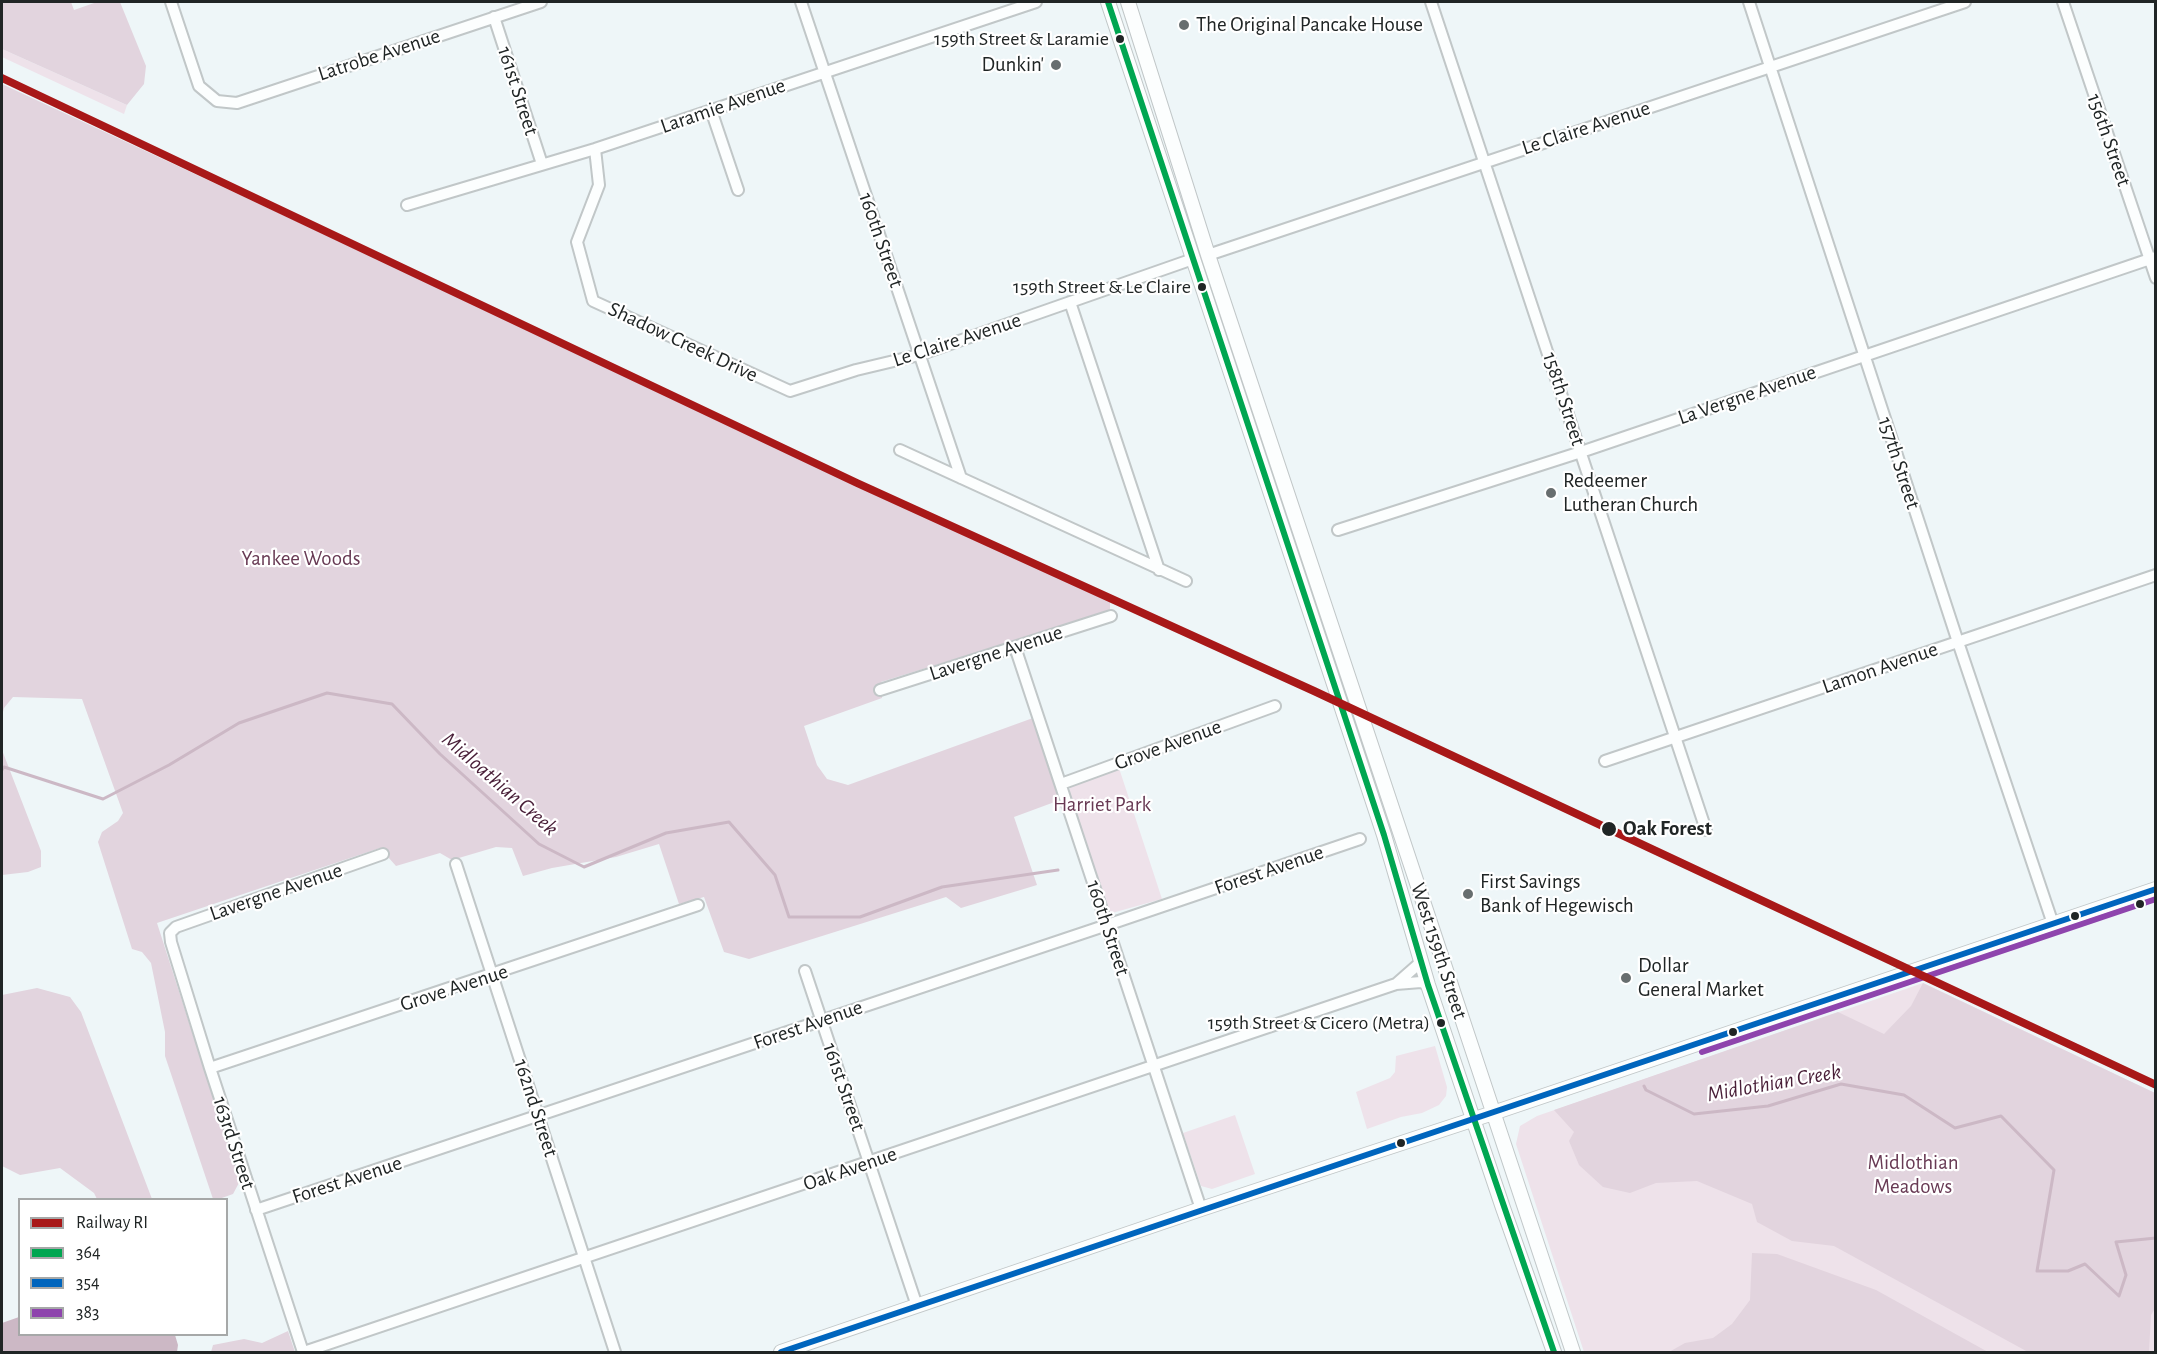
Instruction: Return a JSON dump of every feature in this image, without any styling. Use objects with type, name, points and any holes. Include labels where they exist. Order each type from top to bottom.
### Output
[{"type":"main road","name":"West 159th Street","points":[[1108,2],[1380,824],[1428,985],[1554,1353]]},
{"type":"main road","name":"West 159th Street","points":[[1128,2],[1208,255],[1573,1353]]},
{"type":"main road","points":[[781,1353],[1201,1209],[2155,892]]},
{"type":"street","name":"Latrobe Avenue","points":[[171,2],[199,86],[217,101],[237,103],[541,2]]},
{"type":"street","name":"160th Street","points":[[801,2],[961,478]]},
{"type":"street","name":"Laramie Avenue","points":[[407,205],[595,149],[1036,2]]},
{"type":"street","name":"158th Street","points":[[1431,2],[1706,830]]},
{"type":"street","name":"157th Street","points":[[1749,2],[1863,355],[2054,924]]},
{"type":"street","name":"Le Claire Avenue","points":[[1208,255],[1965,2]]},
{"type":"street","name":"156th Street","points":[[2063,2],[2152,258],[2156,278]]},
{"type":"street","name":"161st Street","points":[[494,17],[543,164]]},
{"type":"street","points":[[711,110],[738,190]]},
{"type":"street","name":"Shadow Creek Drive","points":[[595,149],[599,185],[577,243],[593,301],[790,391],[856,370]]},
{"type":"street","name":"La Vergne Avenue","points":[[1338,530],[1581,452],[2152,258]]},
{"type":"street","name":"Le Claire Avenue","points":[[856,370],[919,355],[1193,259]]},
{"type":"street","points":[[1070,302],[1159,570]]},
{"type":"street","points":[[900,450],[1186,581]]},
{"type":"street","name":"Lamon Avenue","points":[[1605,761],[2156,575]]},
{"type":"street","name":"Lavergne Avenue","points":[[880,690],[1111,616]]},
{"type":"street","name":"160th Street","points":[[1015,647],[1201,1209]]},
{"type":"street","name":"Grove Avenue","points":[[1061,784],[1275,706]]},
{"type":"street","name":"Forest Avenue","points":[[256,1210],[1360,838]]},
{"type":"street","name":"Lavergne Avenue","points":[[170,933],[176,927],[383,854]]},
{"type":"street","name":"162nd Street","points":[[456,864],[615,1353]]},
{"type":"street","name":"Grove Avenue","points":[[210,1068],[698,905]]},
{"type":"street","name":"163rd Street","points":[[170,933],[210,1068],[303,1353]]},
{"type":"street","name":"Oak Avenue","points":[[1396,984],[1421,962]]},
{"type":"street","name":"161st Street","points":[[805,970],[917,1306]]},
{"type":"street","name":"Oak Avenue","points":[[303,1353],[1396,984],[1421,982],[1428,985]]},
{"type":"green space","points":[[2,2],[71,2],[74,10],[97,2],[120,2],[146,66],[144,84],[127,105],[2,49]]},
{"type":"green space","points":[[2,49],[127,105],[124,114],[2,57]]},
{"type":"green space","name":"Yankee Woods","points":[[2,84],[1110,601],[1110,611],[881,682],[882,698],[804,726],[817,765],[827,779],[848,785],[1033,718],[1060,800],[1014,817],[1037,885],[961,908],[946,897],[749,959],[724,952],[704,897],[679,904],[659,844],[616,857],[552,868],[523,876],[512,848],[496,847],[452,860],[440,853],[396,866],[380,848],[157,923],[240,1181],[233,1194],[222,1198],[213,1198],[165,1056],[165,1032],[151,963],[142,952],[132,949],[98,842],[102,832],[118,821],[123,813],[82,699],[13,697],[4,708],[2,716]]},
{"type":"green space","points":[[2,750],[41,851],[41,867],[28,872],[2,875]]},
{"type":"green space","name":"Harriet Park","points":[[1118,765],[1162,899],[1112,913],[1109,910],[1069,793],[1071,784]]},
{"type":"green space","name":"Midlothian Meadows","points":[[1923,983],[2155,1093],[2155,1352],[1584,1352],[1516,1144],[1520,1126],[1537,1116]]},
{"type":"green space","name":"Midlothian Meadows","points":[[1923,983],[2155,1093],[2156,1307],[2151,1315],[2149,1352],[2028,1352],[1834,1246],[1792,1241],[1757,1222],[1752,1204],[1697,1181],[1656,1183],[1630,1193],[1603,1187],[1579,1165],[1569,1141],[1574,1132],[1554,1110],[1838,1012],[1884,1034],[1911,1006]]},
{"type":"green space","points":[[37,988],[70,997],[81,1012],[152,1198],[96,1198],[94,1193],[60,1168],[20,1175],[2,1166],[2,995]]},
{"type":"green space","points":[[1435,1046],[1447,1087],[1446,1096],[1439,1105],[1422,1113],[1401,1117],[1367,1129],[1356,1092],[1390,1078],[1395,1072],[1396,1056]]},
{"type":"green space","points":[[1235,1115],[1255,1174],[1212,1189],[1201,1186],[1183,1133]]},
{"type":"green space","points":[[1752,1253],[1777,1254],[1876,1290],[1988,1352],[1669,1352],[1685,1343],[1713,1338],[1732,1324],[1750,1300]]},
{"type":"green space","points":[[288,1331],[295,1352],[211,1352],[213,1345],[244,1339],[262,1343]]},
{"type":"shaded area","points":[[18,1317],[18,1336],[175,1336],[177,1352],[2,1352],[2,1323]]},
{"type":"waterway","name":"Midloathian Creek","points":[[2,770],[4,767],[103,799],[169,765],[239,723],[327,693],[392,704],[440,754],[539,844],[584,867],[666,833],[729,822],[775,875],[789,917],[860,917],[942,887],[1058,870]]},
{"type":"waterway","name":"Midlothian Creek","points":[[1644,1086],[1646,1090],[1694,1114],[1768,1106],[1841,1084],[1904,1095],[1955,1128],[2001,1116],[2054,1170],[2037,1271],[2068,1271],[2085,1264],[2119,1296],[2126,1275],[2116,1242],[2156,1238]]},
{"type":"rail line","name":"RI","points":[[2,78],[857,483],[1314,691],[2156,1085]]},
{"type":"transit line","name":"364","points":[[1108,2],[1384,835],[1428,985],[1554,1352]]},
{"type":"transit line","name":"354","points":[[781,1352],[2156,889]]},
{"type":"transit line","name":"383","points":[[1702,1052],[2156,899]]},
{"type":"place","name":"The Original Pancake House","points":[[1184,25]]},
{"type":"place","name":"159th Street & Laramie","points":[[1120,39]]},
{"type":"place","name":"Dunkin'","points":[[1056,65]]},
{"type":"place","name":"159th Street & Le Claire","points":[[1202,287]]},
{"type":"place","name":"Redeemer Lutheran Church","points":[[1551,493]]},
{"type":"place","name":"Oak Forest","points":[[1609,829]]},
{"type":"place","name":"First Savings Bank of Hegewisch","points":[[1468,894]]},
{"type":"place","name":"Dollar General Market","points":[[1626,978]]},
{"type":"place","name":"159th Street & Cicero (Metra)","points":[[1441,1023]]}]
